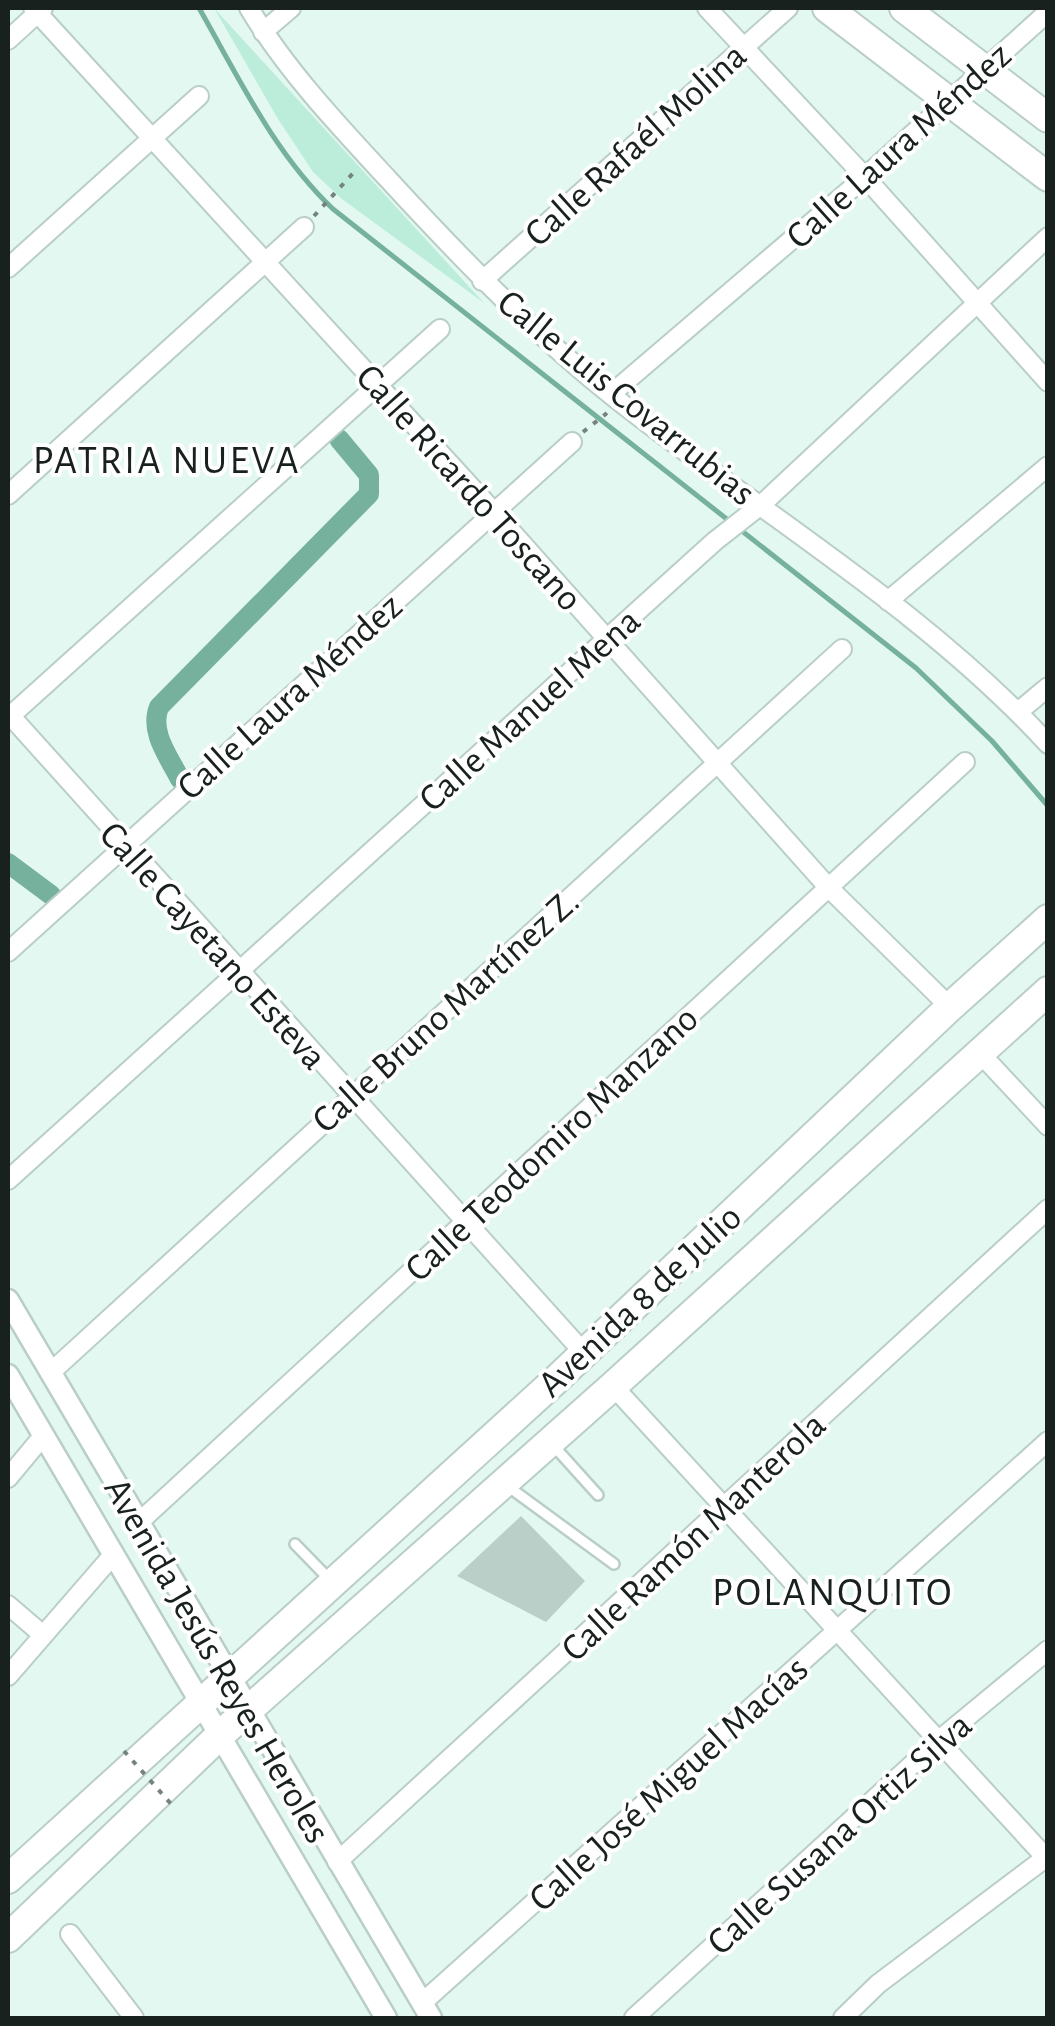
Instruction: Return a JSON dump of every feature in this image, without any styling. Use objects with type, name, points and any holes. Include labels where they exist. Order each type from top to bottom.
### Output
[{"type":"main road","points":[[827,8],[1048,177]]},
{"type":"main road","points":[[904,8],[1048,118]]},
{"type":"main road","name":"Avenida 8 de Julio","points":[[8,1879],[334,1584],[1048,919]]},
{"type":"main road","name":"Avenida 8 de Julio","points":[[8,1938],[219,1736],[504,1484],[1048,991]]},
{"type":"street","name":"Calle Luis Covarrubias","points":[[249,8],[264,32],[367,157],[482,281],[610,394],[757,508],[888,601],[1018,712],[1048,744]]},
{"type":"street","points":[[264,32],[291,8]]},
{"type":"street","points":[[707,8],[1048,382]]},
{"type":"street","name":"Calle Rafaél Molina","points":[[482,281],[788,8]]},
{"type":"street","points":[[8,40],[38,9]]},
{"type":"street","name":"Calle Ricardo Toscano","points":[[38,9],[718,760],[828,887],[950,1007]]},
{"type":"street","name":"Calle Laura Méndez","points":[[610,394],[865,177],[1048,12]]},
{"type":"street","points":[[8,268],[199,96]]},
{"type":"street","points":[[8,495],[304,227]]},
{"type":"street","name":"Calle Manuel Mena","points":[[8,1180],[715,541],[757,508],[1048,237]]},
{"type":"street","points":[[8,716],[440,329]]},
{"type":"street","name":"Calle Laura Méndez","points":[[8,952],[572,442]]},
{"type":"street","points":[[888,601],[1048,466]]},
{"type":"street","name":"Calle Bruno Martínez Z.","points":[[50,1373],[842,649]]},
{"type":"street","points":[[1018,712],[1048,687]]},
{"type":"street","name":"Calle Cayetano Esteva","points":[[8,716],[584,1353]]},
{"type":"street","name":"Calle Teodomiro Manzano","points":[[138,1524],[964,762]]},
{"type":"street","points":[[979,1052],[1048,1126]]},
{"type":"street","name":"Calle Ramón Manterola","points":[[337,1862],[1048,1209]]},
{"type":"street","name":"Avenida Jesús Reyes Heroles","points":[[8,1300],[426,2011]]},
{"type":"street","name":"Avenida Jesús Reyes Heroles","points":[[8,1375],[386,2018]]},
{"type":"street","points":[[613,1386],[1047,1858],[878,1984],[854,2014]]},
{"type":"street","points":[[8,1478],[43,1436]]},
{"type":"street","name":"Calle José Miguel Macías","points":[[426,2011],[1048,1441]]},
{"type":"street","points":[[8,1676],[112,1554]]},
{"type":"street","points":[[8,1606],[42,1635]]},
{"type":"street","name":"Calle Susana Ortiz Silva","points":[[634,2018],[938,1741],[1048,1650]]},
{"type":"street","points":[[70,1934],[134,2018]]},
{"type":"lane","points":[[550,1442],[598,1496]]},
{"type":"lane","points":[[504,1484],[614,1564]]},
{"type":"lane","points":[[295,1544],[334,1584]]},
{"type":"path","points":[[317,212],[367,157]]},
{"type":"path","points":[[590,427],[605,414]]},
{"type":"path","points":[[124,1751],[172,1806]]},
{"type":"green space","points":[[214,8],[484,303],[342,199],[313,172]]},
{"type":"building","points":[[521,1516],[585,1581],[546,1622],[457,1576]]},
{"type":"waterway","points":[[199,8],[275,139],[333,209],[916,668],[992,741],[1048,806]]},
{"type":"waterway","points":[[180,779],[158,735],[159,707],[369,494],[369,475],[339,439]]},
{"type":"waterway","points":[[8,863],[51,895]]},
{"type":"district","name":"PATRIA NUEVA","points":[[167,459]]},
{"type":"district","name":"POLANQUITO","points":[[833,1591]]}]
